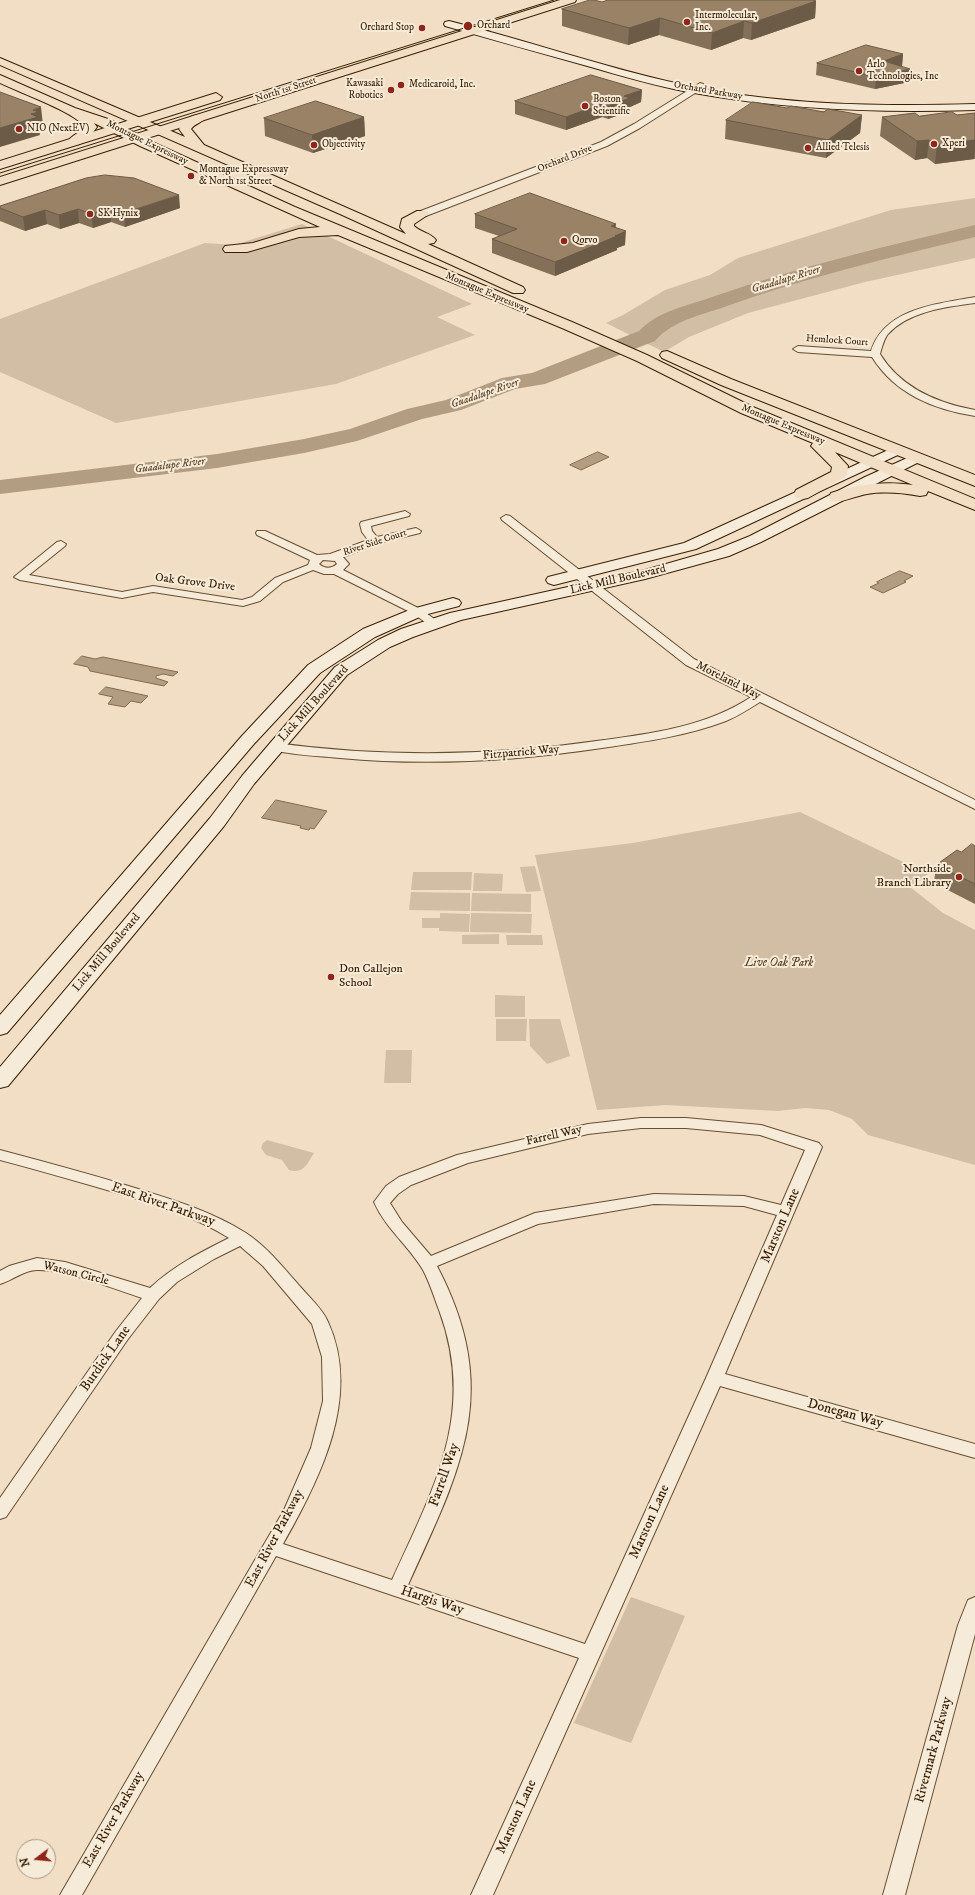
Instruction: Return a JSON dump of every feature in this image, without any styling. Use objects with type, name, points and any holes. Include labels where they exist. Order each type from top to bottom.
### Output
[{"type":"main road","name":"North 1st Street","points":[[0,181],[571,0]]},
{"type":"main road","name":"Orchard Parkway","points":[[465,19],[480,29]]},
{"type":"main road","points":[[444,26],[465,19]]},
{"type":"main road","name":"Orchard Parkway","points":[[444,26],[480,29],[601,64],[697,88],[796,102],[880,109],[975,104]]},
{"type":"main road","name":"Montague Expressway","points":[[0,61],[345,211],[726,382],[975,481]]},
{"type":"main road","name":"Montague Expressway","points":[[0,79],[116,128],[136,139],[290,210],[567,325],[642,358],[698,387],[889,470],[975,505]]},
{"type":"main road","points":[[0,165],[224,94]]},
{"type":"main road","name":"Orchard Parkway","points":[[921,107],[975,107]]},
{"type":"main road","points":[[71,110],[86,121],[91,127],[84,135],[73,142]]},
{"type":"main road","points":[[199,118],[189,123],[185,129],[200,148]]},
{"type":"main road","points":[[290,210],[295,221],[291,226],[230,249],[252,248],[294,234],[310,231],[348,234]]},
{"type":"main road","points":[[345,211],[366,216],[393,218],[422,214]]},
{"type":"main road","points":[[422,214],[407,222],[407,227],[413,233],[440,246],[458,263]]},
{"type":"main road","points":[[802,494],[839,474],[840,466],[832,456],[806,434]]},
{"type":"main road","name":"Lick Mill Boulevard","points":[[0,1028],[247,741],[314,669],[369,633],[579,574],[690,546],[897,450]]},
{"type":"main road","name":"Lick Mill Boulevard","points":[[0,1082],[217,822],[248,780],[340,671],[350,664],[393,640],[426,618],[469,612],[592,586],[679,565],[726,551],[756,539],[889,470],[916,458]]},
{"type":"main road","points":[[837,497],[857,490],[885,487],[903,488],[952,496]]},
{"type":"street","name":"Orchard Drive","points":[[422,214],[604,144],[637,126],[697,88]]},
{"type":"street","points":[[975,300],[948,304],[908,316],[885,332],[879,342],[875,354],[887,374],[916,394],[939,404],[975,413]]},
{"type":"street","name":"Hemlock Court","points":[[798,349],[875,354]]},
{"type":"street","points":[[375,541],[367,532],[365,524],[405,514]]},
{"type":"street","name":"Moreland Way","points":[[506,518],[690,662],[975,805]]},
{"type":"street","name":"River Side Court","points":[[333,557],[375,541],[416,531]]},
{"type":"street","points":[[261,533],[316,563],[320,570],[335,570],[426,618]]},
{"type":"street","name":"Oak Grove Drive","points":[[61,544],[20,577],[122,595],[153,589],[243,603],[256,600],[279,580],[333,557]]},
{"type":"street","points":[[333,557],[341,560],[343,564],[335,570]]},
{"type":"street","name":"Fitzpatrick Way","points":[[276,747],[367,757],[438,758],[537,753],[651,736],[704,725],[718,720],[759,697]]},
{"type":"street","name":"Farrell Way","points":[[397,1590],[433,1511],[456,1451],[463,1414],[464,1378],[459,1341],[448,1307],[427,1264],[387,1214],[382,1202],[392,1190],[406,1181],[463,1159],[588,1129],[641,1123],[686,1123],[761,1130],[814,1147]]},
{"type":"street","name":"Marston Lane","points":[[482,1895],[715,1378],[814,1147]]},
{"type":"street","name":"East River Parkway","points":[[0,1155],[82,1177],[180,1207],[210,1219],[242,1238],[269,1262],[320,1322],[331,1357],[332,1401],[320,1448],[292,1512],[273,1548],[71,1895]]},
{"type":"street","points":[[427,1264],[535,1219],[654,1199],[744,1201],[786,1212]]},
{"type":"street","name":"Burdick Lane","points":[[0,1512],[122,1335],[152,1295],[171,1278],[208,1255],[242,1238]]},
{"type":"street","name":"Watson Circle","points":[[0,1278],[15,1270],[37,1264],[65,1268],[152,1295]]},
{"type":"street","name":"Donegan Way","points":[[715,1378],[975,1451]]},
{"type":"street","name":"Hargis Way","points":[[273,1548],[591,1654]]},
{"type":"street","name":"Rivermark Parkway","points":[[894,1895],[968,1625],[975,1605]]},
{"type":"green space","points":[[975,198],[975,258],[865,282],[748,313],[689,337],[664,352],[606,323],[623,315],[665,290],[710,275],[738,258],[891,210]]},
{"type":"green space","points":[[302,224],[472,304],[437,317],[475,335],[336,384],[116,423],[0,372],[0,319],[205,243],[234,245]]},
{"type":"green space","name":"Live Oak Park","points":[[800,812],[928,874],[910,887],[943,913],[975,930],[975,1165],[868,1135],[852,1119],[829,1110],[805,1108],[778,1111],[666,1105],[597,1110],[535,855],[633,843]]},
{"type":"green space","points":[[535,866],[541,891],[526,892],[520,867]]},
{"type":"green space","points":[[413,872],[472,872],[471,890],[411,890]]},
{"type":"green space","points":[[474,873],[503,874],[502,891],[473,891]]},
{"type":"green space","points":[[411,892],[470,893],[470,911],[409,910]]},
{"type":"green space","points":[[472,893],[531,894],[531,912],[471,911]]},
{"type":"green space","points":[[440,913],[470,914],[469,932],[439,931],[439,928],[422,928],[422,918],[440,918]]},
{"type":"green space","points":[[471,913],[532,914],[531,933],[470,932]]},
{"type":"green space","points":[[499,934],[499,944],[462,944],[462,935]]},
{"type":"green space","points":[[506,935],[542,935],[543,945],[507,945]]},
{"type":"green space","points":[[495,995],[525,996],[525,1017],[495,1017]]},
{"type":"green space","points":[[496,1019],[527,1019],[526,1041],[496,1041]]},
{"type":"green space","points":[[529,1019],[560,1019],[570,1056],[547,1064],[530,1046]]},
{"type":"green space","points":[[386,1050],[412,1050],[411,1083],[384,1083]]},
{"type":"green space","points":[[267,1140],[314,1153],[302,1169],[298,1171],[289,1170],[282,1160],[266,1155],[261,1148],[263,1143]]},
{"type":"green space","points":[[631,1597],[685,1616],[631,1743],[574,1723]]},
{"type":"shaded area","points":[[598,452],[609,457],[581,470],[570,465]]},
{"type":"shaded area","points":[[75,473],[96,475],[93,479],[0,491],[0,484],[39,480]]},
{"type":"shaded area","points":[[900,571],[913,576],[904,581],[906,582],[883,593],[870,587],[879,583],[877,582]]},
{"type":"shaded area","points":[[82,656],[95,659],[103,657],[178,672],[173,676],[163,674],[156,676],[156,678],[168,682],[164,686],[90,671],[88,667],[74,664]]},
{"type":"shaded area","points":[[106,687],[148,696],[141,703],[131,701],[125,707],[108,704],[113,697],[99,694]]},
{"type":"shaded area","points":[[276,800],[327,811],[314,829],[310,828],[309,830],[300,828],[301,826],[262,818]]},
{"type":"building","points":[[590,0],[602,2],[608,0],[816,1],[752,23],[744,21],[712,33],[660,18],[629,28],[562,9]]},
{"type":"building","points":[[866,45],[903,54],[884,61],[910,69],[876,77],[817,63]]},
{"type":"building","points":[[591,75],[642,90],[624,96],[630,98],[608,106],[602,104],[566,117],[515,101]]},
{"type":"building","points":[[0,92],[41,107],[33,110],[39,112],[31,114],[38,117],[0,128]]},
{"type":"building","points":[[316,101],[364,117],[312,135],[264,118]]},
{"type":"building","points":[[753,102],[787,108],[791,106],[824,112],[828,109],[862,115],[828,140],[726,120]]},
{"type":"building","points":[[952,112],[957,115],[975,113],[975,140],[937,145],[929,140],[917,141],[882,117],[915,113],[919,116]]},
{"type":"building","points":[[105,175],[134,178],[179,195],[124,213],[110,208],[91,214],[78,209],[59,215],[45,210],[23,217],[0,208],[0,206],[86,178]]},
{"type":"building","name":"Qorvo","points":[[530,193],[616,224],[611,226],[626,231],[555,262],[492,239],[517,229],[475,214]]},
{"type":"building","points":[[972,844],[975,846],[975,884],[936,865],[957,850],[961,852]]},
{"type":"waterway","name":"Guadalupe River","points":[[0,487],[217,461],[304,446],[357,434],[415,414],[453,405],[510,383],[537,379],[647,336],[656,326],[669,319],[752,290],[865,257],[975,231]]},
{"type":"tram line","points":[[0,173],[554,0]]},
{"type":"place","name":"Intermolecular, Inc.","points":[[687,22]]},
{"type":"place","name":"Orchard","points":[[468,26]]},
{"type":"place","name":"Orchard Stop","points":[[422,28]]},
{"type":"place","name":"Arlo Technologies, Inc","points":[[859,71]]},
{"type":"place","name":"Medicaroid, Inc.","points":[[401,85]]},
{"type":"place","name":"Kawasaki Robotics","points":[[391,90]]},
{"type":"place","name":"Boston Scientific","points":[[585,106]]},
{"type":"place","name":"NIO (NextEV)","points":[[19,129]]},
{"type":"place","name":"Xperi","points":[[934,144]]},
{"type":"place","name":"Objectivity","points":[[314,145]]},
{"type":"place","name":"Allied Telesis","points":[[808,148]]},
{"type":"place","name":"Montague Expressway & North 1st Street","points":[[191,176]]},
{"type":"place","name":"SK Hynix","points":[[90,214]]},
{"type":"place","name":"Qorvo","points":[[564,241]]},
{"type":"place","name":"Northside Branch Library","points":[[959,877]]},
{"type":"place","name":"Don Callejon School","points":[[331,977]]}]
